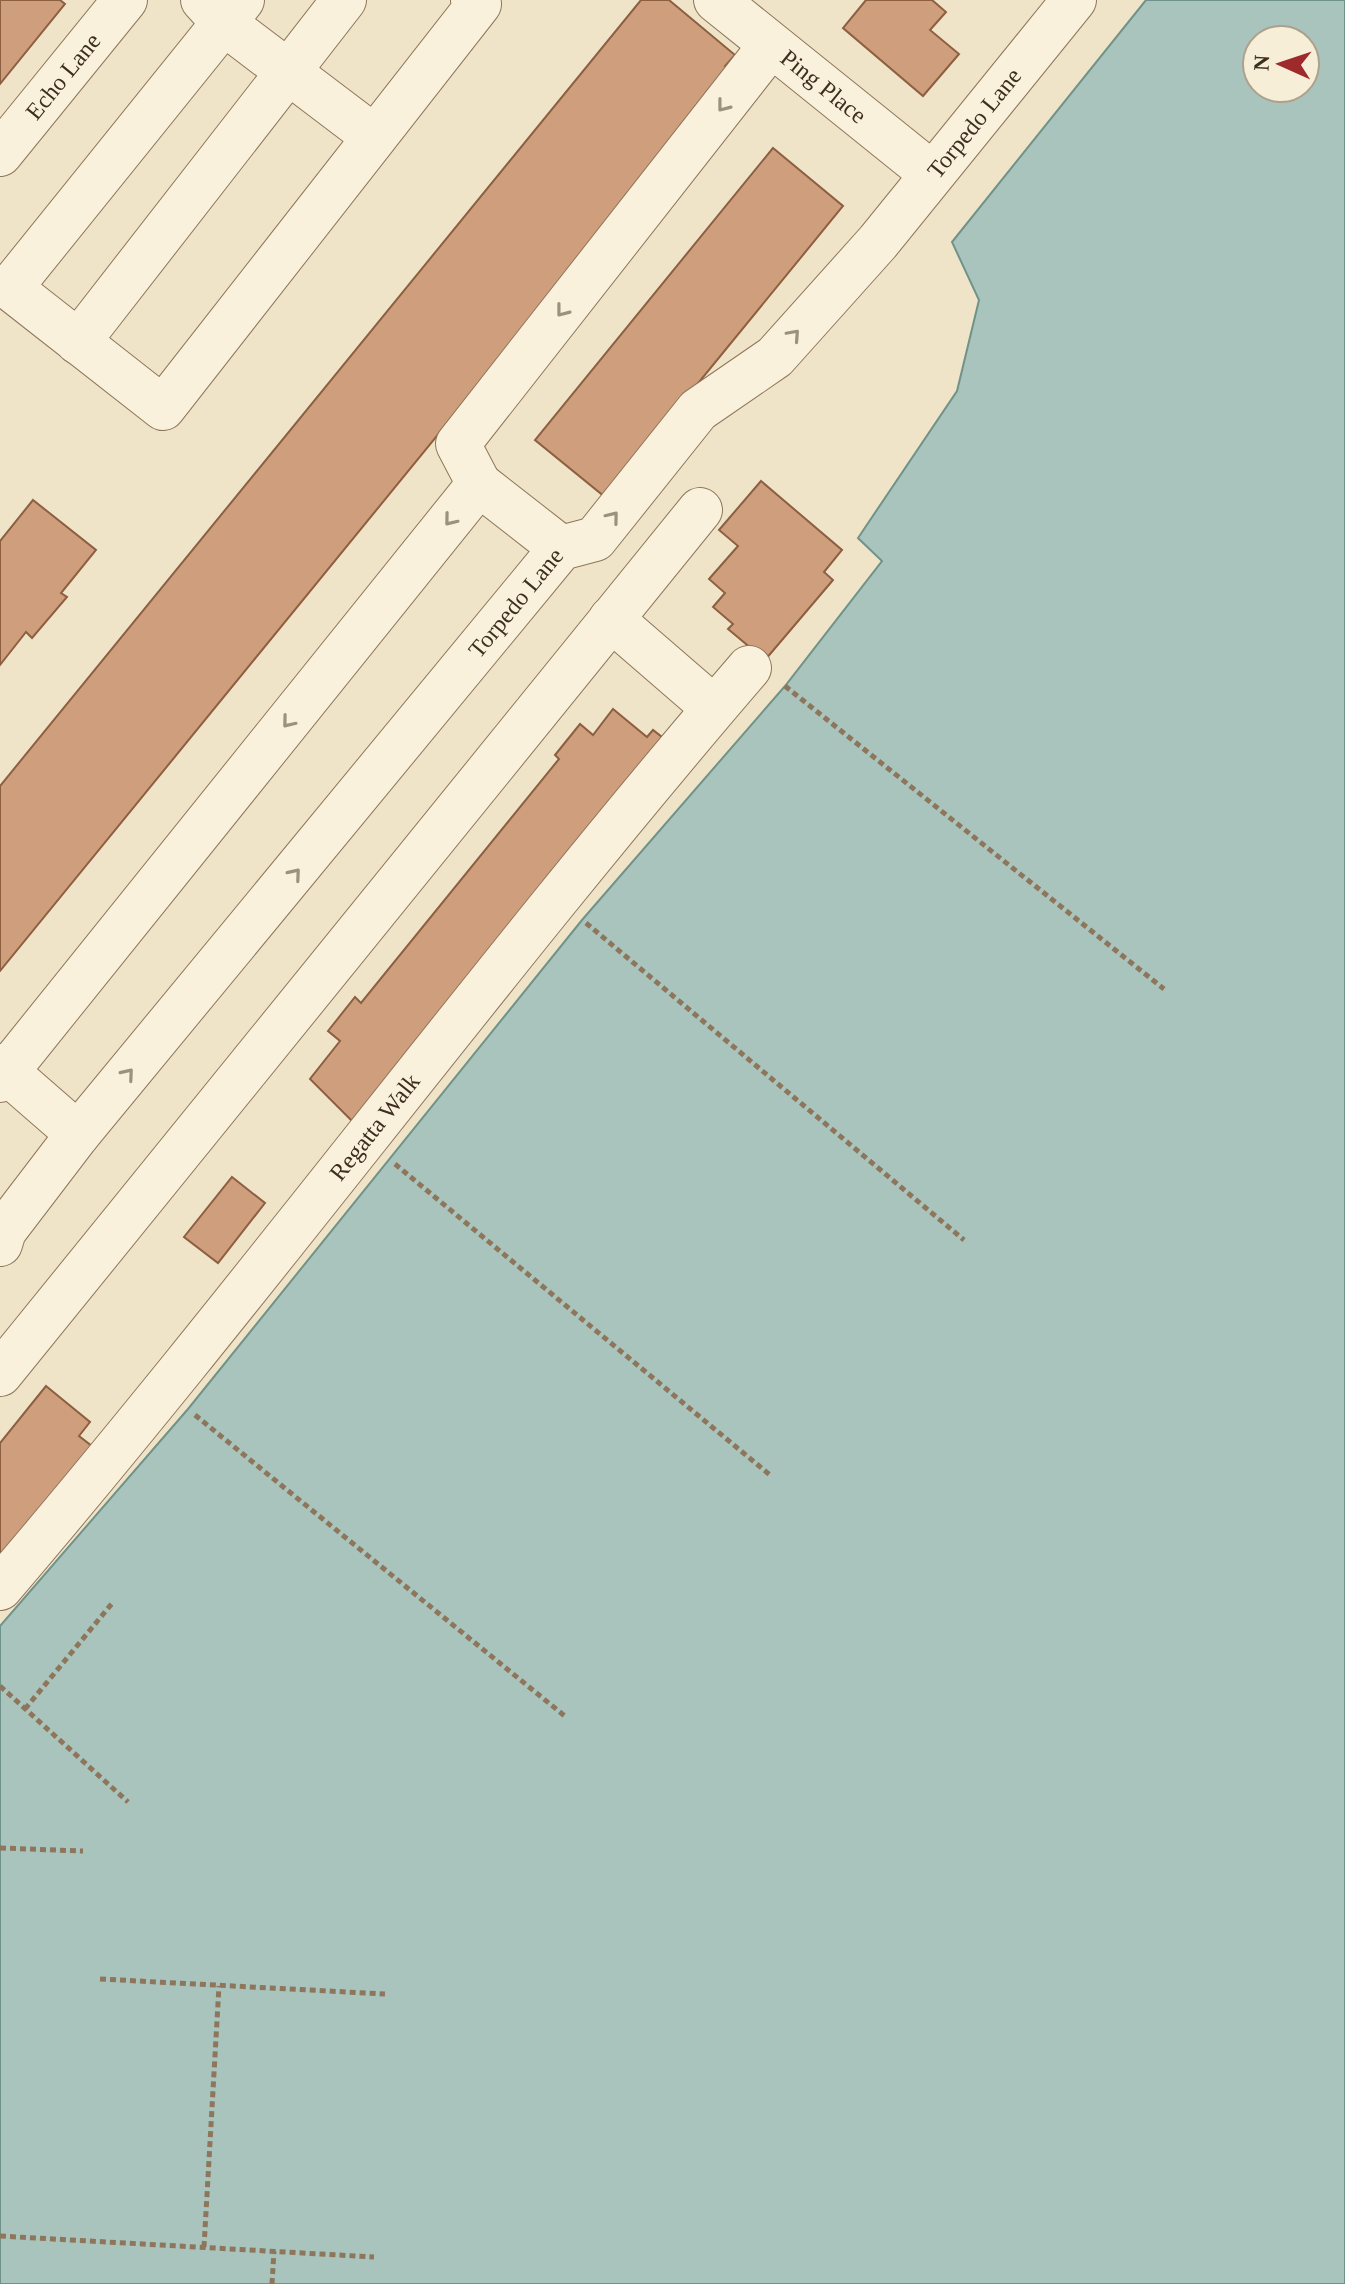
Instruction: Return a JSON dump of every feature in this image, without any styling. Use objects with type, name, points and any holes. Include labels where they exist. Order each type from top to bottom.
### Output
[{"type":"street","name":"Echo Lane","points":[[0,154],[125,0]]},
{"type":"street","points":[[78,342],[344,0]]},
{"type":"street","points":[[373,136],[288,71],[223,8],[10,288],[163,408],[479,4],[473,0]]},
{"type":"street","name":"Ping Place","points":[[716,0],[931,173]]},
{"type":"street","name":"Torpedo Lane","points":[[0,1244],[4,1231],[78,1134],[561,548],[595,539],[698,410],[775,357],[878,242],[1074,0]]},
{"type":"street","points":[[561,548],[479,484],[458,444],[771,45]]},
{"type":"street","points":[[78,1134],[2,1072],[479,484]]},
{"type":"street","points":[[0,1374],[700,510]]},
{"type":"street","points":[[611,619],[700,696]]},
{"type":"street","name":"Regatta Walk","points":[[0,1588],[193,1354],[501,967],[767,677]]},
{"type":"path","points":[[767,677],[1164,989]]},
{"type":"path","points":[[582,920],[964,1240]]},
{"type":"path","points":[[388,1158],[770,1475]]},
{"type":"path","points":[[188,1409],[566,1717]]},
{"type":"path","points":[[25,1709],[114,1601]]},
{"type":"path","points":[[0,1686],[128,1802]]},
{"type":"path","points":[[0,1848],[83,1851]]},
{"type":"path","points":[[100,1979],[385,1994]]},
{"type":"path","points":[[204,2247],[219,1986]]},
{"type":"path","points":[[0,2236],[374,2257]]},
{"type":"path","points":[[272,2284],[274,2251]]},
{"type":"water","points":[[1146,0],[1345,0],[1345,2284],[0,2284],[0,1626],[188,1409],[582,920],[785,686],[882,561],[858,538],[957,391],[979,300],[952,242]]},
{"type":"building","points":[[0,0],[60,0],[65,4],[0,84]]},
{"type":"building","points":[[641,0],[669,0],[735,55],[725,66],[734,72],[0,971],[0,786]]},
{"type":"building","points":[[866,0],[932,0],[946,12],[930,30],[959,54],[923,96],[843,28]]},
{"type":"building","points":[[773,148],[843,206],[605,497],[535,440]]},
{"type":"building","points":[[761,481],[842,550],[824,572],[833,580],[765,660],[728,629],[733,624],[713,607],[725,593],[709,579],[738,546],[719,530]]},
{"type":"building","points":[[33,500],[96,550],[61,593],[67,597],[32,638],[26,632],[0,665],[0,541]]},
{"type":"building","points":[[613,709],[647,737],[653,730],[672,745],[352,1121],[310,1079],[340,1041],[328,1031],[355,997],[361,1003],[559,759],[555,755],[580,724],[593,735]]},
{"type":"building","points":[[232,1177],[265,1203],[218,1263],[184,1237]]},
{"type":"building","points":[[46,1386],[90,1422],[79,1436],[97,1450],[0,1569],[0,1443]]}]
